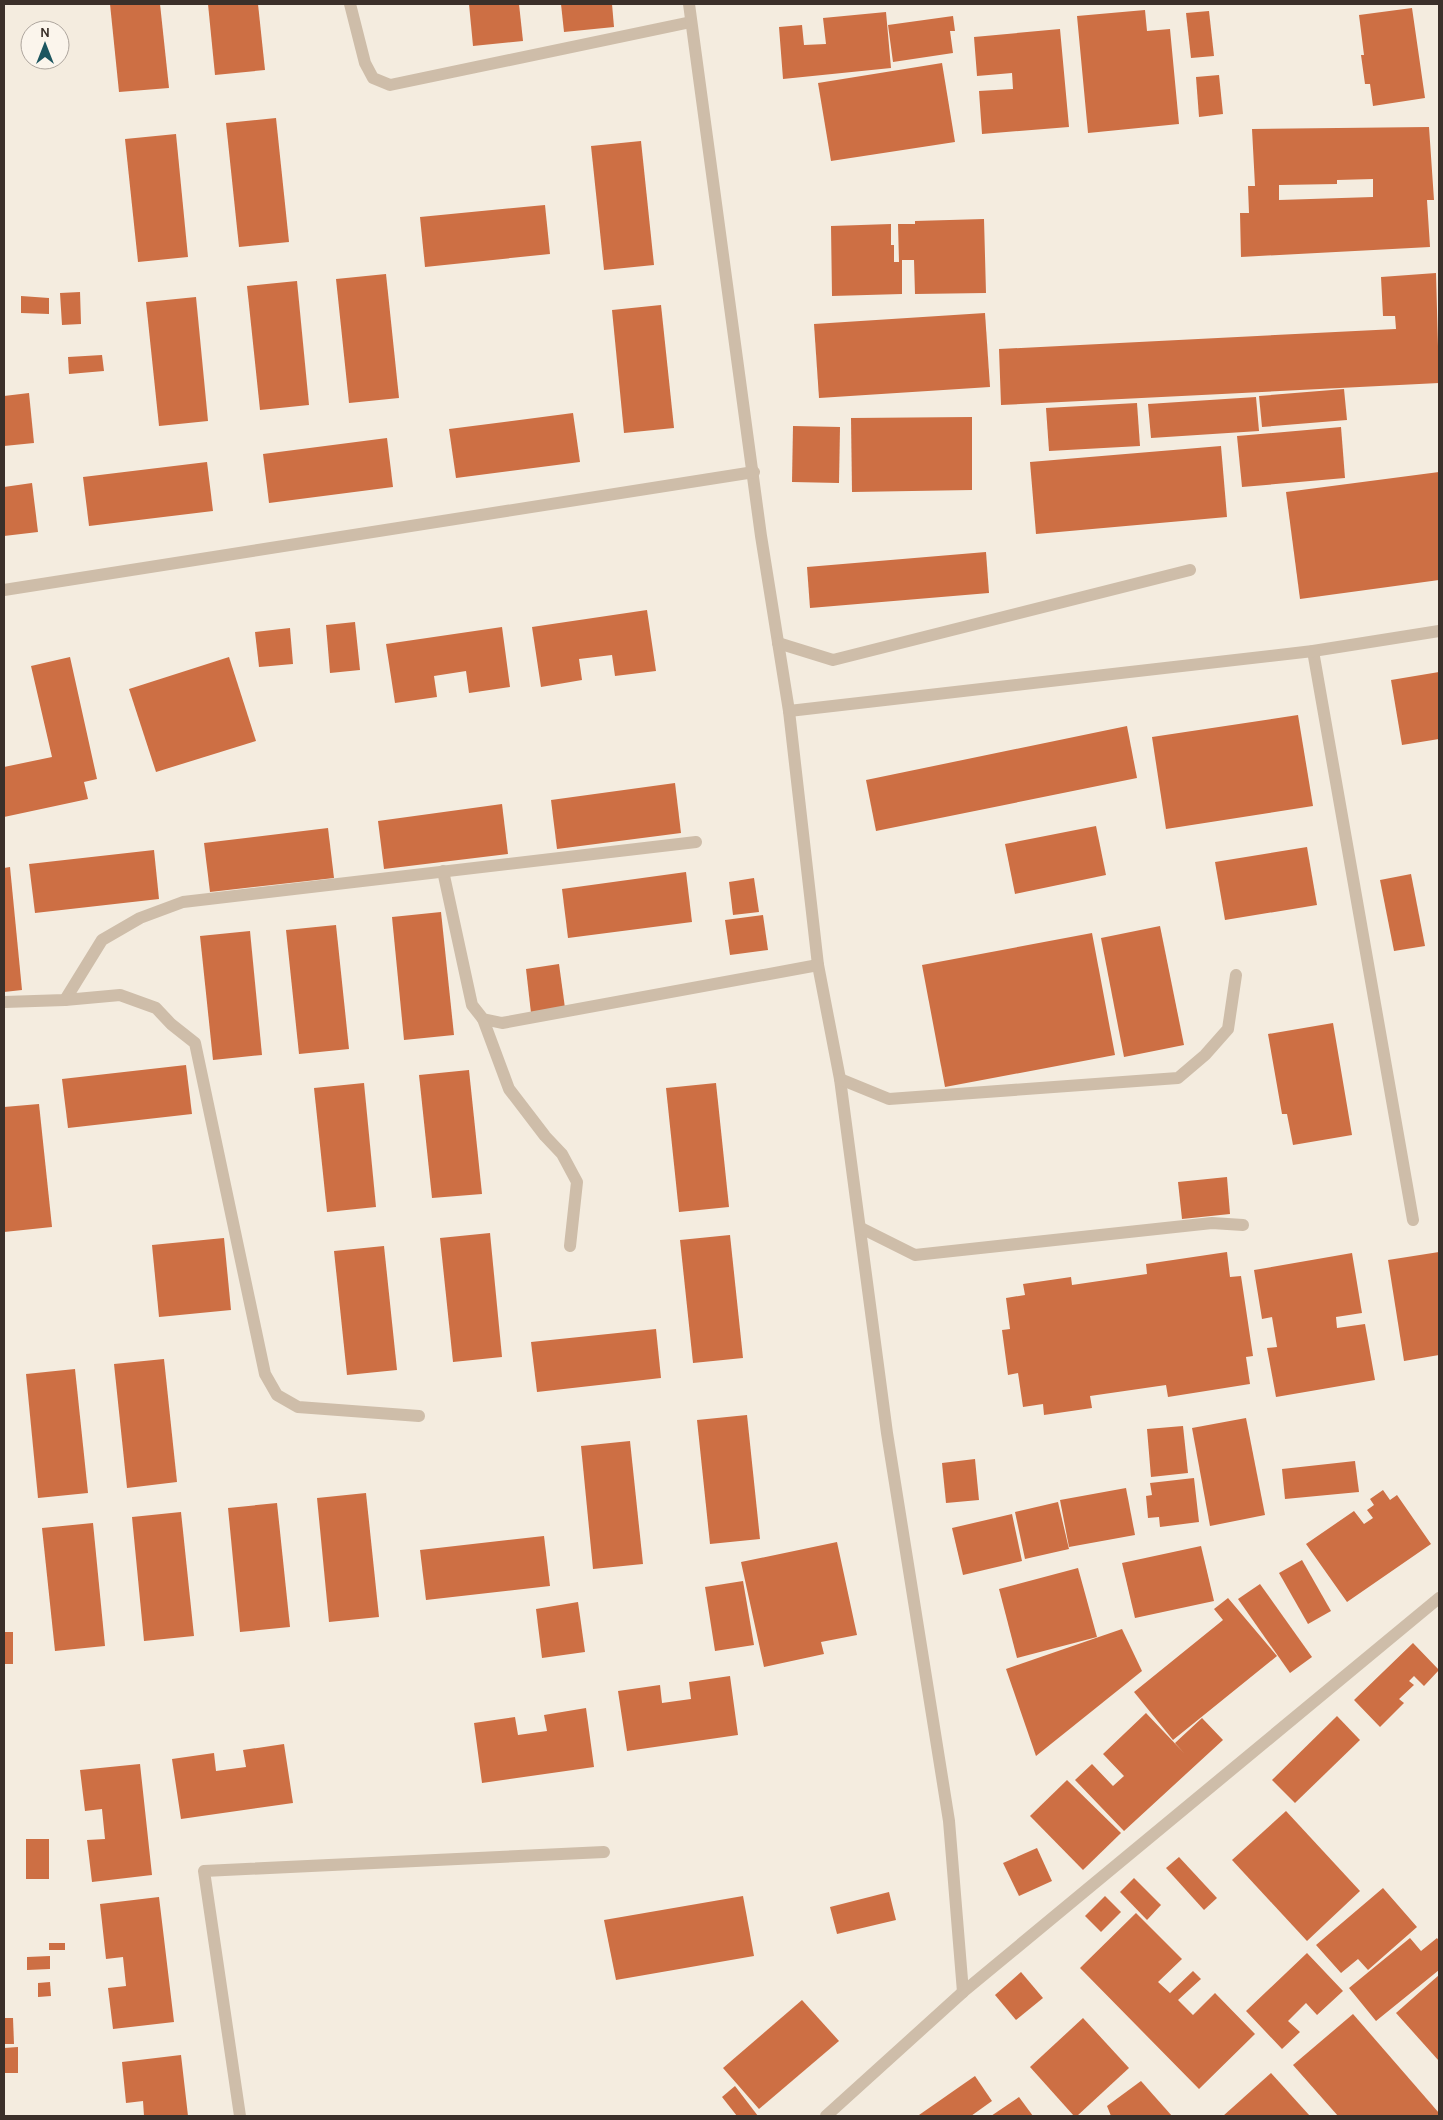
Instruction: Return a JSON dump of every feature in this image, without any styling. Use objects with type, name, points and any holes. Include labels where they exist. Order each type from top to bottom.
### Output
[{"type":"street","points":[[350,4],[365,63],[373,78],[390,85],[690,22]]},
{"type":"street","points":[[689,4],[754,472],[761,536],[789,712],[818,965],[840,1079],[887,1433],[949,1821],[963,1992]]},
{"type":"street","points":[[4,590],[754,472]]},
{"type":"street","points":[[778,643],[833,660],[1190,570]]},
{"type":"street","points":[[789,712],[1313,651],[1439,631]]},
{"type":"street","points":[[1313,651],[1413,1220]]},
{"type":"street","points":[[65,1000],[102,940],[140,918],[183,902],[696,842]]},
{"type":"street","points":[[443,871],[472,1004],[483,1019],[509,1090],[545,1136],[562,1154],[577,1182],[570,1246]]},
{"type":"street","points":[[483,1019],[502,1022],[818,965]]},
{"type":"street","points":[[840,1079],[889,1099],[1178,1078],[1205,1055],[1228,1029],[1236,975]]},
{"type":"street","points":[[4,1002],[65,1000],[120,995],[156,1008],[171,1024],[195,1043],[265,1374],[277,1395],[298,1407],[419,1416]]},
{"type":"street","points":[[861,1228],[916,1256],[1212,1223],[1243,1225]]},
{"type":"street","points":[[826,2116],[963,1992],[1439,1598]]},
{"type":"street","points":[[240,2116],[204,1871],[604,1852]]},
{"type":"building","points":[[110,4],[160,4],[169,88],[119,92]]},
{"type":"building","points":[[208,4],[258,4],[265,70],[215,75]]},
{"type":"building","points":[[469,4],[519,4],[523,41],[473,46]]},
{"type":"building","points":[[561,4],[612,4],[614,27],[564,32]]},
{"type":"building","points":[[1412,8],[1425,98],[1373,106],[1370,84],[1365,84],[1361,55],[1364,55],[1359,15]]},
{"type":"building","points":[[1145,10],[1147,31],[1170,29],[1179,124],[1088,133],[1077,16]]},
{"type":"building","points":[[1209,11],[1214,56],[1191,58],[1186,13]]},
{"type":"building","points":[[886,12],[891,68],[783,79],[779,27],[802,25],[804,45],[826,44],[823,18]]},
{"type":"building","points":[[953,16],[955,31],[950,31],[953,53],[893,62],[888,25]]},
{"type":"building","points":[[1060,29],[1069,127],[982,134],[979,91],[1013,89],[1012,73],[977,76],[974,37]]},
{"type":"building","points":[[942,63],[955,142],[831,161],[818,83]]},
{"type":"building","points":[[1219,75],[1223,114],[1199,117],[1196,77]]},
{"type":"building","points":[[276,118],[289,242],[239,247],[226,123]]},
{"type":"building","points":[[1429,127],[1434,200],[1427,200],[1430,247],[1241,257],[1240,213],[1249,213],[1248,186],[1255,186],[1252,129]],"holes":[[[1373,179],[1373,197],[1279,200],[1279,185],[1337,184],[1337,180]]]},
{"type":"building","points":[[176,134],[188,257],[138,262],[125,139]]},
{"type":"building","points":[[641,141],[654,265],[604,270],[591,146]]},
{"type":"building","points":[[545,205],[550,254],[425,267],[420,217]]},
{"type":"building","points":[[984,219],[986,293],[915,294],[914,260],[902,260],[902,294],[832,296],[831,226],[891,224],[891,245],[894,245],[894,262],[899,262],[898,224],[915,224],[915,221]]},
{"type":"building","points":[[1436,273],[1439,383],[1001,405],[999,349],[1396,329],[1395,316],[1383,316],[1381,277]]},
{"type":"building","points":[[386,274],[399,398],[349,403],[336,279]]},
{"type":"building","points":[[297,281],[309,405],[260,410],[247,286]]},
{"type":"building","points":[[80,292],[81,324],[62,325],[60,293]]},
{"type":"building","points":[[21,296],[49,298],[49,314],[21,313]]},
{"type":"building","points":[[196,297],[208,421],[159,426],[146,302]]},
{"type":"building","points":[[661,305],[674,428],[624,433],[612,310]]},
{"type":"building","points":[[985,313],[990,387],[819,398],[814,324]]},
{"type":"building","points":[[102,355],[104,371],[69,374],[68,357]]},
{"type":"building","points":[[1344,389],[1347,420],[1262,427],[1259,396]]},
{"type":"building","points":[[29,393],[34,443],[4,446],[4,396]]},
{"type":"building","points":[[1256,397],[1259,431],[1151,438],[1148,404]]},
{"type":"building","points":[[1137,403],[1140,446],[1049,451],[1046,408]]},
{"type":"building","points":[[573,413],[580,462],[456,478],[449,429]]},
{"type":"building","points":[[972,417],[972,490],[852,492],[851,418]]},
{"type":"building","points":[[793,426],[840,427],[839,483],[792,482]]},
{"type":"building","points":[[1341,427],[1345,478],[1242,487],[1237,436]]},
{"type":"building","points":[[387,438],[393,487],[269,503],[263,454]]},
{"type":"building","points":[[1221,446],[1227,517],[1036,534],[1030,462]]},
{"type":"building","points":[[207,462],[213,511],[89,526],[83,477]]},
{"type":"building","points":[[1439,472],[1439,580],[1300,599],[1286,492]]},
{"type":"building","points":[[32,483],[38,532],[4,536],[4,487]]},
{"type":"building","points":[[986,552],[989,593],[810,608],[807,567]]},
{"type":"building","points":[[647,610],[656,671],[615,676],[612,655],[579,659],[582,680],[541,687],[532,627]]},
{"type":"building","points":[[355,622],[360,670],[330,673],[326,625]]},
{"type":"building","points":[[502,627],[510,687],[469,693],[466,671],[434,676],[437,697],[395,703],[386,644]]},
{"type":"building","points":[[290,628],[293,664],[259,667],[255,632]]},
{"type":"building","points":[[70,657],[97,779],[84,782],[88,799],[4,817],[4,767],[52,757],[31,666]]},
{"type":"building","points":[[229,657],[256,741],[156,772],[129,689]]},
{"type":"building","points":[[1439,672],[1439,739],[1402,745],[1391,680]]},
{"type":"building","points":[[1298,715],[1313,806],[1166,829],[1152,737]]},
{"type":"building","points":[[1127,726],[1137,778],[876,831],[866,780]]},
{"type":"building","points":[[675,783],[681,833],[557,849],[551,800]]},
{"type":"building","points":[[502,804],[508,854],[384,869],[378,821]]},
{"type":"building","points":[[1096,826],[1106,875],[1015,894],[1005,844]]},
{"type":"building","points":[[328,828],[334,878],[210,892],[204,843]]},
{"type":"building","points":[[1307,847],[1317,905],[1225,920],[1215,862]]},
{"type":"building","points":[[154,850],[159,899],[35,913],[29,864]]},
{"type":"building","points":[[10,867],[22,990],[4,992],[4,868]]},
{"type":"building","points":[[686,872],[692,922],[568,938],[562,889]]},
{"type":"building","points":[[1411,874],[1425,946],[1394,951],[1380,880]]},
{"type":"building","points":[[754,878],[759,912],[733,915],[729,882]]},
{"type":"building","points":[[441,912],[454,1035],[404,1040],[392,917]]},
{"type":"building","points":[[763,915],[768,950],[730,955],[725,920]]},
{"type":"building","points":[[336,925],[349,1049],[299,1054],[286,930]]},
{"type":"building","points":[[1160,926],[1184,1045],[1124,1057],[1101,938]]},
{"type":"building","points":[[250,931],[262,1055],[213,1060],[200,936]]},
{"type":"building","points":[[1092,933],[1115,1055],[945,1087],[922,965]]},
{"type":"building","points":[[559,964],[565,1008],[531,1013],[526,969]]},
{"type":"building","points":[[1333,1023],[1352,1135],[1293,1145],[1287,1114],[1282,1114],[1268,1034]]},
{"type":"building","points":[[186,1065],[192,1114],[68,1128],[62,1079]]},
{"type":"building","points":[[469,1070],[482,1194],[432,1198],[419,1075]]},
{"type":"building","points":[[364,1083],[376,1207],[327,1212],[314,1088]]},
{"type":"building","points":[[716,1083],[729,1207],[679,1212],[666,1088]]},
{"type":"building","points":[[39,1104],[52,1227],[4,1232],[4,1107]]},
{"type":"building","points":[[1227,1177],[1230,1214],[1182,1219],[1178,1182]]},
{"type":"building","points":[[490,1233],[502,1357],[453,1362],[440,1238]]},
{"type":"building","points":[[730,1235],[743,1358],[693,1363],[680,1240]]},
{"type":"building","points":[[224,1238],[231,1310],[159,1317],[152,1245]]},
{"type":"building","points":[[384,1246],[397,1370],[347,1375],[334,1251]]},
{"type":"building","points":[[1227,1252],[1230,1277],[1241,1276],[1253,1356],[1246,1357],[1250,1384],[1168,1397],[1166,1385],[1090,1396],[1092,1408],[1044,1415],[1043,1404],[1023,1407],[1018,1373],[1008,1375],[1002,1330],[1010,1329],[1006,1298],[1025,1295],[1023,1284],[1071,1277],[1072,1285],[1147,1274],[1146,1264]]},
{"type":"building","points":[[1439,1252],[1439,1355],[1404,1361],[1388,1260]]},
{"type":"building","points":[[1352,1253],[1362,1313],[1336,1317],[1337,1328],[1365,1324],[1375,1380],[1276,1397],[1267,1348],[1277,1347],[1272,1317],[1262,1319],[1254,1270]]},
{"type":"building","points":[[656,1329],[661,1378],[537,1392],[531,1342]]},
{"type":"building","points":[[164,1359],[177,1482],[127,1488],[114,1364]]},
{"type":"building","points":[[75,1369],[88,1493],[38,1498],[26,1374]]},
{"type":"building","points":[[747,1415],[760,1539],[710,1544],[697,1420]]},
{"type":"building","points":[[1246,1418],[1265,1515],[1210,1526],[1192,1428]]},
{"type":"building","points":[[1183,1426],[1188,1473],[1151,1477],[1147,1429]]},
{"type":"building","points":[[630,1441],[643,1564],[593,1569],[581,1446]]},
{"type":"building","points":[[975,1459],[979,1500],[946,1503],[942,1463]]},
{"type":"building","points":[[1355,1461],[1359,1492],[1285,1499],[1282,1469]]},
{"type":"building","points":[[1194,1478],[1199,1522],[1160,1527],[1159,1517],[1148,1518],[1146,1496],[1152,1495],[1150,1483]]},
{"type":"building","points":[[1126,1488],[1135,1535],[1069,1547],[1060,1500]]},
{"type":"building","points":[[1383,1490],[1390,1500],[1397,1495],[1431,1544],[1347,1602],[1306,1544],[1354,1511],[1364,1524],[1373,1518],[1367,1510],[1374,1505],[1370,1499]]},
{"type":"building","points":[[366,1493],[379,1617],[329,1622],[317,1498]]},
{"type":"building","points":[[1058,1502],[1069,1549],[1025,1559],[1015,1512]]},
{"type":"building","points":[[277,1503],[290,1627],[240,1632],[228,1508]]},
{"type":"building","points":[[181,1512],[194,1636],[144,1641],[132,1517]]},
{"type":"building","points":[[1012,1514],[1022,1561],[963,1575],[952,1528]]},
{"type":"building","points":[[93,1523],[105,1646],[55,1651],[42,1528]]},
{"type":"building","points":[[544,1536],[550,1586],[426,1600],[420,1550]]},
{"type":"building","points":[[837,1542],[857,1635],[821,1642],[824,1654],[764,1667],[741,1562]]},
{"type":"building","points":[[1201,1546],[1214,1601],[1135,1618],[1122,1563]]},
{"type":"building","points":[[1302,1560],[1331,1611],[1308,1624],[1279,1573]]},
{"type":"building","points":[[1078,1568],[1097,1637],[1017,1658],[999,1589]]},
{"type":"building","points":[[743,1581],[754,1645],[715,1651],[705,1587]]},
{"type":"building","points":[[1260,1584],[1312,1657],[1290,1673],[1238,1599]]},
{"type":"building","points":[[1228,1598],[1277,1656],[1173,1740],[1134,1692],[1223,1620],[1214,1609]]},
{"type":"building","points":[[578,1602],[585,1652],[542,1658],[536,1609]]},
{"type":"building","points":[[1122,1629],[1142,1671],[1036,1756],[1006,1669]]},
{"type":"building","points":[[4,1632],[13,1632],[13,1664],[4,1664]]},
{"type":"building","points":[[1413,1643],[1439,1670],[1424,1686],[1414,1676],[1409,1681],[1414,1685],[1399,1699],[1404,1703],[1380,1727],[1354,1700]]},
{"type":"building","points":[[730,1676],[738,1735],[627,1751],[618,1691],[660,1685],[662,1703],[691,1699],[689,1682]]},
{"type":"building","points":[[586,1708],[594,1767],[482,1783],[474,1723],[515,1717],[518,1735],[547,1731],[544,1715]]},
{"type":"building","points":[[1146,1713],[1184,1753],[1175,1743],[1202,1718],[1223,1740],[1124,1831],[1075,1780],[1092,1764],[1113,1786],[1124,1776],[1103,1754]]},
{"type":"building","points":[[1337,1716],[1360,1740],[1295,1803],[1272,1780]]},
{"type":"building","points":[[284,1744],[293,1803],[181,1819],[172,1759],[214,1753],[216,1771],[246,1767],[243,1750]]},
{"type":"building","points":[[140,1764],[152,1875],[92,1882],[87,1840],[105,1839],[102,1809],[85,1811],[80,1770]]},
{"type":"building","points":[[1067,1780],[1121,1833],[1083,1870],[1030,1816]]},
{"type":"building","points":[[1286,1811],[1360,1891],[1307,1941],[1232,1860]]},
{"type":"building","points":[[26,1839],[49,1839],[49,1879],[26,1879]]},
{"type":"building","points":[[1037,1848],[1052,1881],[1019,1896],[1003,1863]]},
{"type":"building","points":[[1179,1857],[1217,1898],[1204,1910],[1166,1868]]},
{"type":"building","points":[[1134,1878],[1161,1905],[1147,1920],[1120,1892]]},
{"type":"building","points":[[1383,1888],[1417,1927],[1368,1970],[1358,1959],[1341,1973],[1316,1945]]},
{"type":"building","points":[[889,1892],[896,1920],[837,1934],[830,1907]]},
{"type":"building","points":[[743,1896],[754,1956],[616,1980],[604,1920]]},
{"type":"building","points":[[1105,1896],[1121,1912],[1101,1932],[1085,1916]]},
{"type":"building","points":[[159,1897],[174,2022],[113,2029],[108,1988],[126,1986],[123,1957],[106,1959],[100,1904]]},
{"type":"building","points":[[1136,1913],[1182,1959],[1158,1982],[1170,1993],[1193,1971],[1201,1979],[1178,2000],[1193,2015],[1215,1993],[1255,2034],[1199,2089],[1080,1968]]},
{"type":"building","points":[[1410,1938],[1421,1951],[1437,1938],[1439,1941],[1439,1970],[1376,2021],[1349,1988]]},
{"type":"building","points":[[49,1943],[65,1943],[65,1950],[49,1950]]},
{"type":"building","points":[[1307,1953],[1343,1991],[1317,2015],[1306,2003],[1288,2021],[1300,2032],[1282,2049],[1246,2011]]},
{"type":"building","points":[[50,1956],[50,1969],[27,1970],[27,1957]]},
{"type":"building","points":[[1021,1972],[1043,1998],[1016,2020],[995,1995]]},
{"type":"building","points":[[1439,1975],[1439,2061],[1396,2013]]},
{"type":"building","points":[[50,1982],[51,1996],[38,1997],[38,1983]]},
{"type":"building","points":[[802,2000],[839,2041],[759,2109],[723,2068]]},
{"type":"building","points":[[1353,2014],[1439,2113],[1439,2116],[1338,2116],[1293,2065]]},
{"type":"building","points":[[4,2018],[13,2018],[14,2044],[4,2044]]},
{"type":"building","points":[[1083,2018],[1129,2068],[1077,2116],[1074,2116],[1030,2067]]},
{"type":"building","points":[[18,2047],[18,2073],[4,2073],[4,2048]]},
{"type":"building","points":[[181,2055],[188,2116],[144,2116],[143,2101],[126,2103],[122,2062]]},
{"type":"building","points":[[1271,2073],[1310,2116],[1223,2116]]},
{"type":"building","points":[[975,2076],[992,2101],[971,2116],[919,2115]]},
{"type":"building","points":[[1141,2081],[1172,2116],[1111,2116],[1107,2106]]},
{"type":"building","points":[[735,2086],[758,2116],[737,2116],[722,2097]]},
{"type":"building","points":[[1019,2097],[1033,2116],[991,2116]]}]
